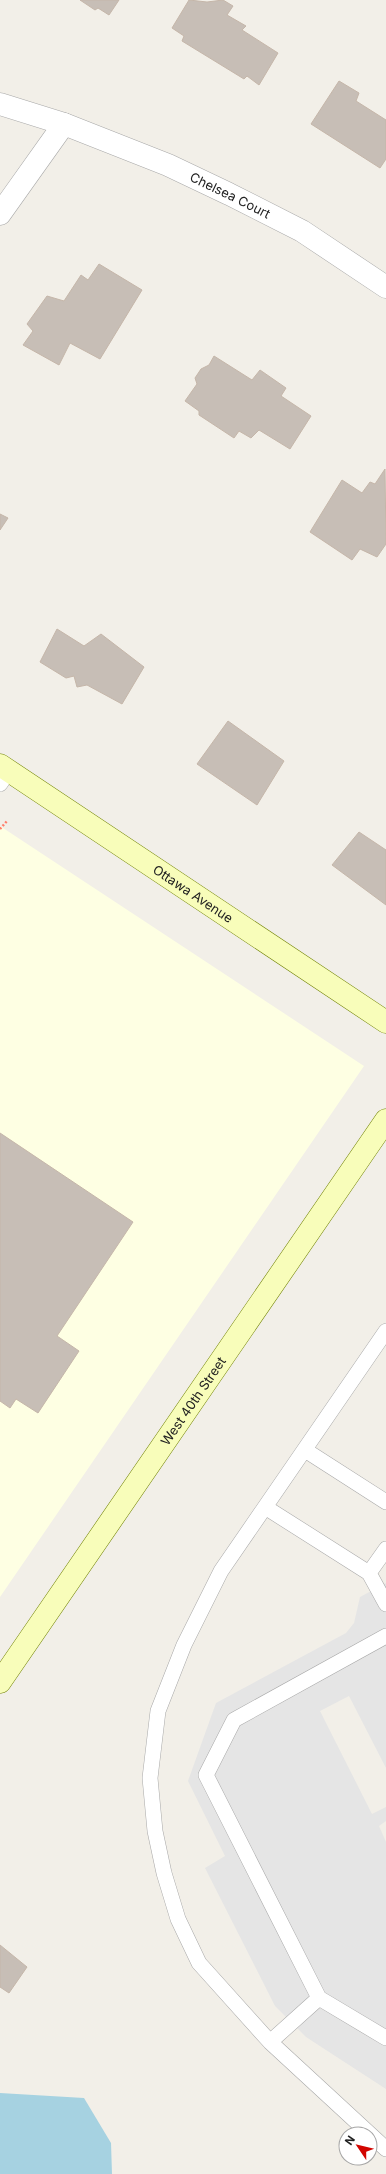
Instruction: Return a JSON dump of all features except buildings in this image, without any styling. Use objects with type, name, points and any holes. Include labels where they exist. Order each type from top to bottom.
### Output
[{"type":"street","name":"Chelsea Court","points":[[0,104],[64,124],[168,165],[302,231],[386,287]]},
{"type":"street","points":[[0,214],[64,124]]},
{"type":"street","name":"Ottawa Avenue","points":[[3,773],[386,1022]]},
{"type":"street","name":"West 40th Street","points":[[0,1682],[386,1120]]},
{"type":"lane","points":[[386,1331],[221,1570],[184,1645],[158,1711],[150,1778],[154,1831],[178,1919],[199,1963],[270,2042],[386,2149]]},
{"type":"lane","points":[[305,1450],[386,1502]]},
{"type":"lane","points":[[265,1507],[369,1573],[386,1604]]},
{"type":"lane","points":[[369,1573],[386,1549]]},
{"type":"lane","points":[[386,1636],[234,1720],[206,1775],[319,1998],[386,2038]]},
{"type":"lane","points":[[270,2042],[319,1998]]},
{"type":"path","points":[[0,829],[7,821]]},
{"type":"shaded area","points":[[0,826],[364,1066],[0,1597]]},
{"type":"shaded area","points":[[386,1583],[386,1768],[349,1696],[320,1711],[372,1814],[386,1807],[386,1821],[379,1826],[386,1842],[386,2089],[306,2037],[275,2006],[205,1868],[225,1856],[188,1781],[216,1703],[346,1633],[354,1623],[360,1597]]},
{"type":"water","points":[[0,2093],[84,2098],[111,2143],[112,2174],[0,2174]]}]
